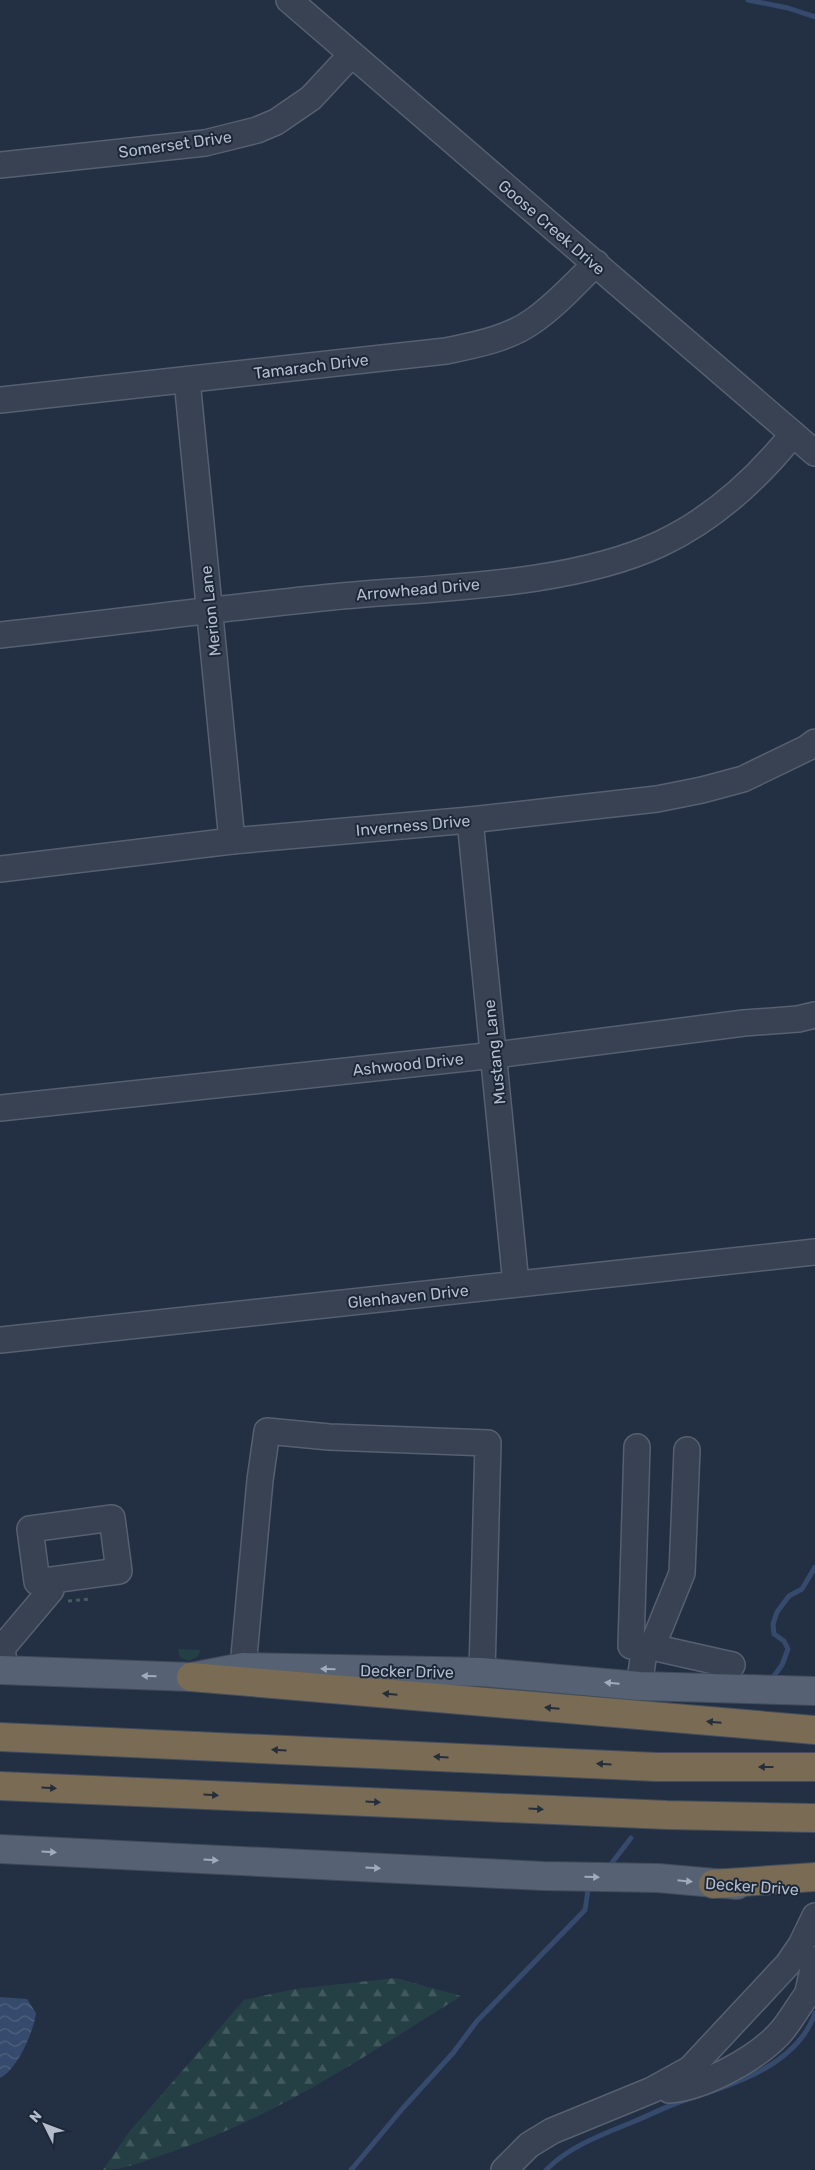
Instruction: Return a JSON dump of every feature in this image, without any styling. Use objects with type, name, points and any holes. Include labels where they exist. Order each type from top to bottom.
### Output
[{"type":"highway","points":[[191,1677],[815,1730]]},
{"type":"highway","points":[[0,1737],[656,1766],[815,1767]]},
{"type":"highway","points":[[0,1786],[657,1814],[815,1818]]},
{"type":"highway","points":[[713,1884],[815,1877]]},
{"type":"main road","name":"Decker Drive","points":[[2,1670],[191,1677],[243,1667],[482,1672],[639,1686],[807,1691]]},
{"type":"main road","name":"Decker Drive","points":[[0,1849],[543,1876],[658,1878],[713,1884],[815,1890]]},
{"type":"street","name":"Goose Creek Drive","points":[[290,0],[815,454]]},
{"type":"street","name":"Somerset Drive","points":[[0,165],[205,143],[249,132],[276,122],[312,98],[352,55]]},
{"type":"street","name":"Tamarach Drive","points":[[0,400],[446,351],[471,346],[511,333],[533,321],[596,263]]},
{"type":"street","name":"Merion Lane","points":[[187,380],[232,842]]},
{"type":"street","name":"Arrowhead Drive","points":[[0,636],[330,597],[543,577],[600,565],[660,544],[694,524],[740,492],[793,434]]},
{"type":"street","name":"Inverness Drive","points":[[0,868],[232,842],[470,820],[657,799],[743,779],[807,748],[815,742]]},
{"type":"street","name":"Mustang Lane","points":[[470,820],[495,1055],[516,1284]]},
{"type":"street","name":"Ashwood Drive","points":[[0,1108],[495,1055],[744,1023],[798,1019],[815,1015]]},
{"type":"street","name":"Glenhaven Drive","points":[[0,1340],[815,1252]]},
{"type":"street","points":[[243,1667],[260,1480],[267,1431],[329,1437],[488,1443],[482,1672]]},
{"type":"street","points":[[637,1447],[631,1646],[649,1646],[732,1665]]},
{"type":"street","points":[[639,1686],[649,1646],[682,1573],[688,1450]]},
{"type":"street","points":[[2,1670],[2,1648],[51,1590],[51,1581]]},
{"type":"street","points":[[652,2090],[678,2089],[704,2080],[755,2054],[778,2035],[812,1989],[810,1953],[815,1916]]},
{"type":"street","points":[[504,2170],[529,2146],[552,2130],[652,2090],[690,2069],[788,1964],[810,1953]]},
{"type":"green space","points":[[178,1649],[201,1650],[197,1657],[188,1661],[180,1657]]},
{"type":"green space","points":[[396,1978],[461,1996],[354,2063],[281,2105],[205,2140],[126,2167],[103,2170],[129,2132],[244,2000],[295,1989]]},
{"type":"water","points":[[0,1997],[27,1999],[36,2013],[32,2030],[24,2049],[13,2067],[0,2078]]},
{"type":"waterway","points":[[748,0],[788,8],[815,17]]},
{"type":"waterway","points":[[771,1680],[782,1665],[788,1649],[784,1641],[774,1634],[773,1624],[777,1612],[789,1596],[802,1589],[815,1567]]},
{"type":"waterway","points":[[608,1868],[631,1838]]},
{"type":"waterway","points":[[351,2170],[403,2108],[453,2053],[477,2021],[585,1910],[588,1890],[591,1887]]},
{"type":"waterway","points":[[546,2170],[576,2147],[599,2136],[674,2104],[725,2087],[762,2070],[794,2046],[807,2031],[815,2013]]}]
